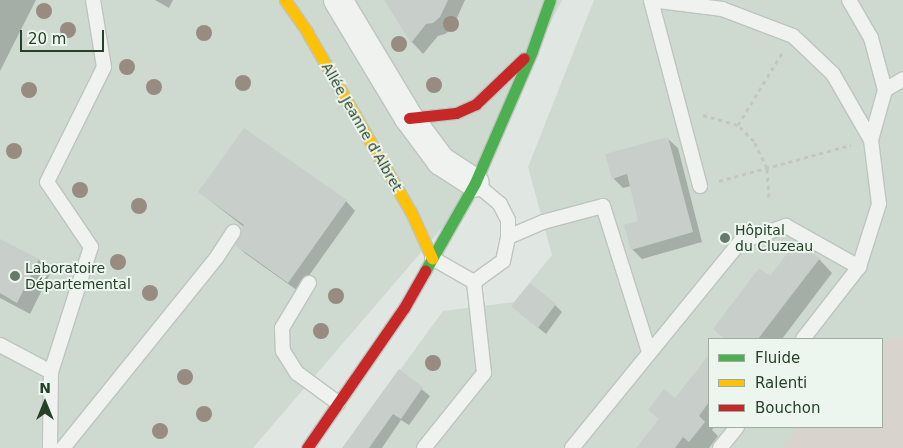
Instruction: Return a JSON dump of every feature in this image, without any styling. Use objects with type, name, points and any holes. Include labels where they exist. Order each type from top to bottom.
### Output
[{"type":"main road","name":"Allée Jeanne d'Albret","points":[[285,0],[307,32],[411,212],[432,258]]},
{"type":"main road","points":[[307,448],[404,308],[475,183],[532,50],[550,0]]},
{"type":"main road","points":[[409,118],[456,113],[476,104],[532,50]]},
{"type":"street","points":[[338,0],[409,118],[441,161],[475,183]]},
{"type":"lane","points":[[50,448],[50,372],[91,247],[47,182],[104,67],[93,0]]},
{"type":"lane","points":[[700,186],[651,0],[722,9],[793,36],[833,74],[870,140],[879,204],[859,267],[805,338]]},
{"type":"lane","points":[[849,0],[871,38],[885,90],[870,140]]},
{"type":"lane","points":[[885,90],[903,80]]},
{"type":"lane","points":[[474,282],[502,261],[508,237],[508,220],[500,204],[475,183]]},
{"type":"lane","points":[[508,237],[543,222],[603,206],[649,352]]},
{"type":"lane","points":[[572,448],[740,242],[786,226],[859,267]]},
{"type":"lane","points":[[63,448],[217,257],[233,232]]},
{"type":"lane","points":[[432,258],[474,282]]},
{"type":"lane","points":[[424,448],[484,373],[474,282]]},
{"type":"lane","points":[[309,283],[282,328],[282,351],[298,373],[338,403]]},
{"type":"lane","points":[[0,345],[50,372]]},
{"type":"lane","points":[[720,448],[736,428]]},
{"type":"path","points":[[738,125],[793,36]]},
{"type":"path","points":[[683,120],[698,115],[738,125],[754,141],[767,168],[769,197]]},
{"type":"path","points":[[700,186],[870,140]]},
{"type":"shaded area","points":[[0,0],[562,0],[454,214],[253,448],[0,448]]},
{"type":"shaded area","name":"Hôpital du Cluzeau","points":[[594,0],[903,0],[903,448],[343,448],[443,311],[514,302],[552,255],[528,167]]},
{"type":"shaded area","points":[[903,337],[903,448],[782,448],[797,428],[883,428],[883,341]]},
{"type":"building","points":[[384,0],[448,0],[440,17],[433,23],[426,24],[411,43]]},
{"type":"building","points":[[244,128],[347,200],[288,283],[235,245],[244,225],[198,192]]},
{"type":"building","points":[[668,137],[693,232],[631,250],[624,225],[638,221],[627,174],[612,179],[605,154]]},
{"type":"building","name":"Laboratoire Départemental","points":[[0,239],[39,259],[17,303],[0,293]]},
{"type":"building","points":[[796,242],[820,258],[759,338],[724,338],[713,329],[759,268],[770,276]]},
{"type":"building","points":[[530,283],[556,304],[538,328],[511,306]]},
{"type":"building","points":[[708,356],[708,403],[699,416],[705,422],[689,442],[683,437],[675,448],[636,448],[659,419],[648,410],[664,389],[675,398]]},
{"type":"building","points":[[399,369],[423,387],[401,419],[393,414],[369,448],[342,448]]},
{"type":"traffic: fast","points":[[425,271],[475,183],[532,51],[550,0]]},
{"type":"traffic: slow","points":[[285,0],[307,32],[411,212],[432,258]]},
{"type":"traffic: jam","points":[[409,118],[456,113],[476,104],[524,58]]},
{"type":"traffic: jam","points":[[307,448],[404,308],[425,271]]},
{"type":"place","name":"Hôpital du Cluzeau","points":[[725,238]]},
{"type":"place","name":"Laboratoire Départemental","points":[[15,276]]}]
